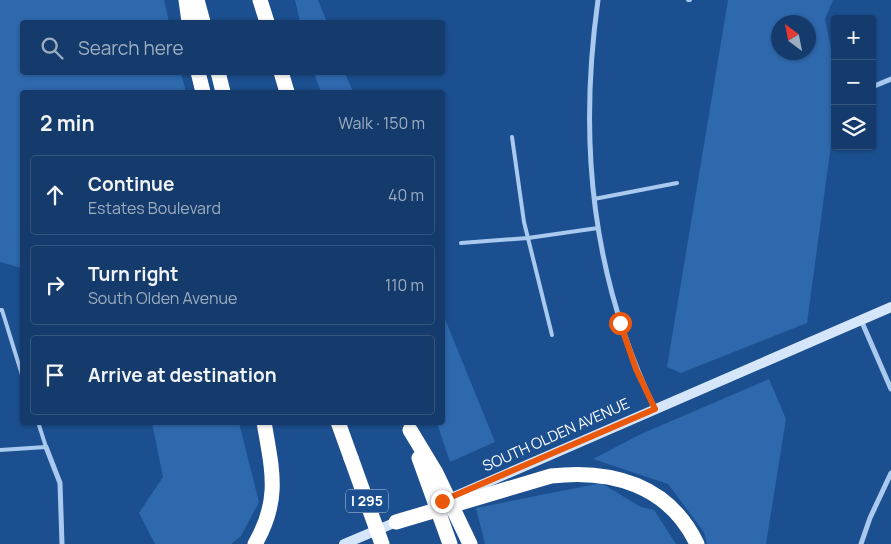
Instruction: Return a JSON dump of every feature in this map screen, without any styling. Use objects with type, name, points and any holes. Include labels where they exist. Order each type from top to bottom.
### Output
[{"type":"highway","points":[[186,0],[189,20]]},
{"type":"highway","points":[[197,0],[202,20]]},
{"type":"highway","points":[[260,0],[266,20]]},
{"type":"highway","points":[[199,75],[202,90]]},
{"type":"highway","points":[[219,75],[222,90]]},
{"type":"highway","points":[[282,75],[286,90]]},
{"type":"highway","points":[[255,544],[265,526],[271,507],[273,484],[264,425]]},
{"type":"highway","name":"I 295","points":[[339,425],[382,544]]},
{"type":"highway","points":[[408,426],[450,544]]},
{"type":"highway","points":[[408,426],[436,473],[470,544]]},
{"type":"highway","points":[[396,522],[551,476],[574,473],[599,474],[633,484],[659,498],[678,512],[697,544]]},
{"type":"main road","name":"SOUTH OLDEN AVENUE","points":[[344,544],[891,307]]},
{"type":"street","points":[[598,0],[589,82],[589,131],[594,200],[607,276],[620,323],[636,369],[655,409]]},
{"type":"street","points":[[876,85],[891,79]]},
{"type":"street","points":[[861,320],[891,389]]},
{"type":"street","points":[[46,447],[60,483],[62,544]]},
{"type":"street","points":[[861,544],[870,518],[891,473]]},
{"type":"lane","points":[[512,137],[524,222],[552,335]]},
{"type":"lane","points":[[594,200],[677,183]]},
{"type":"lane","points":[[461,243],[528,238],[598,228]]},
{"type":"lane","points":[[0,310],[2,310],[20,368]]},
{"type":"lane","points":[[0,450],[46,447],[39,425]]},
{"type":"shaded area","points":[[0,0],[164,0],[169,20],[20,20],[20,75],[182,75],[185,90],[20,90],[20,267],[0,262]]},
{"type":"shaded area","points":[[295,0],[318,0],[326,20],[300,20]]},
{"type":"shaded area","points":[[728,0],[833,0],[825,19],[831,48],[831,145],[807,323],[681,373],[667,367]]},
{"type":"shaded area","points":[[315,75],[346,75],[352,90],[320,90]]},
{"type":"shaded area","points":[[445,319],[495,442],[450,462],[438,425],[445,425]]},
{"type":"shaded area","points":[[769,379],[786,419],[766,544],[707,544],[704,532],[668,484],[593,459],[641,434]]},
{"type":"shaded area","points":[[152,425],[240,425],[259,502],[241,536],[231,544],[155,544],[139,513],[163,477]]},
{"type":"shaded area","points":[[601,483],[641,507],[654,510],[676,544],[485,544],[476,508]]},
{"type":"route","points":[[442,501],[655,409],[636,369],[620,323]]}]
